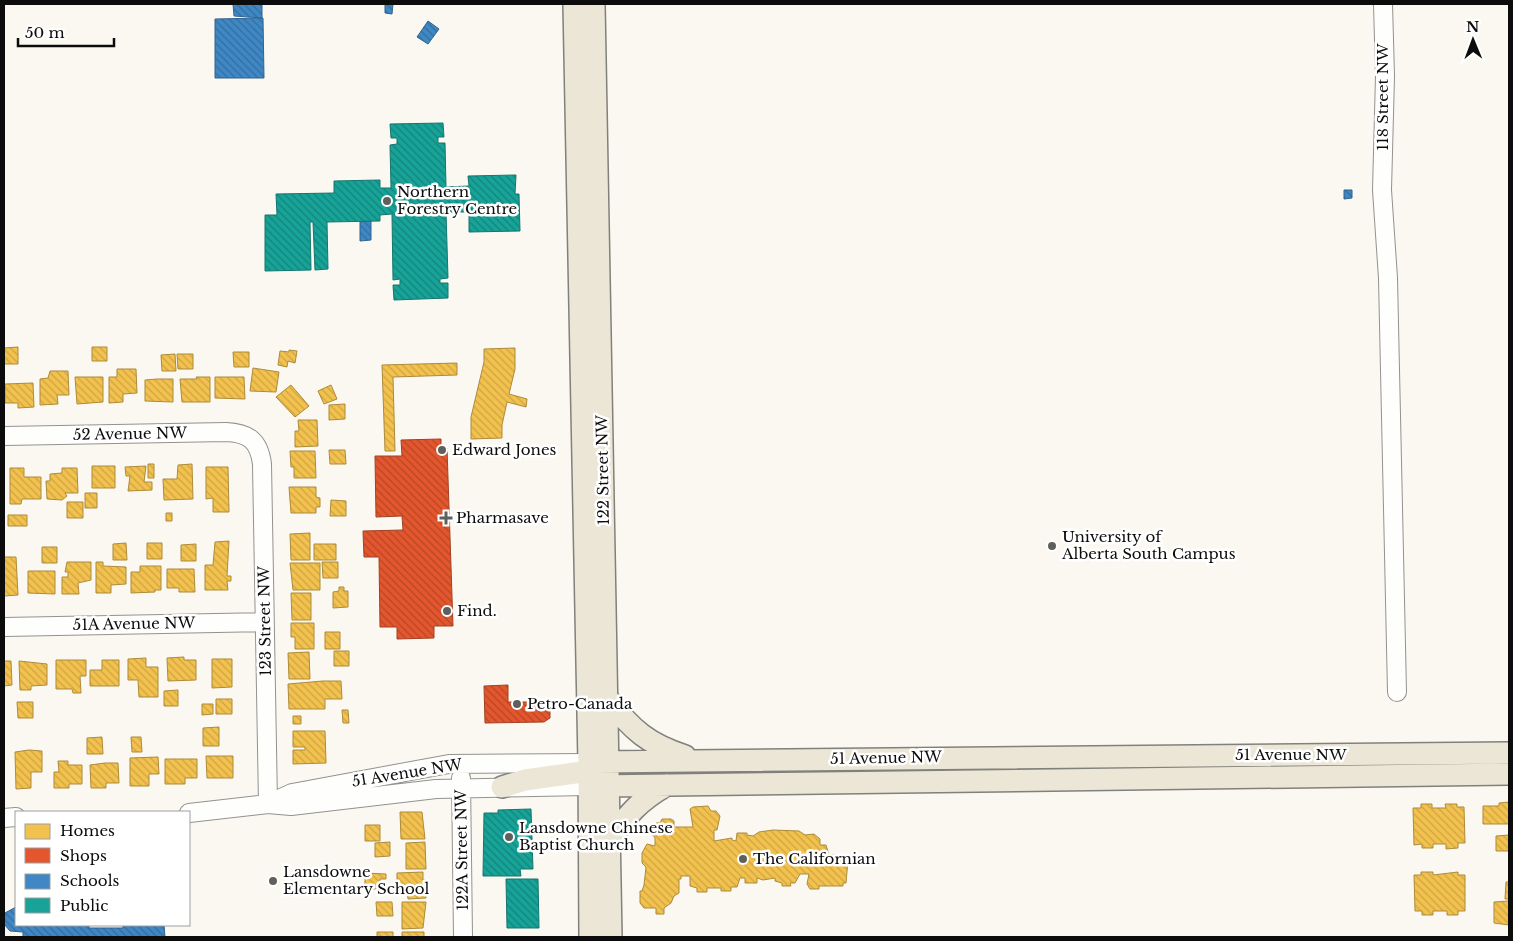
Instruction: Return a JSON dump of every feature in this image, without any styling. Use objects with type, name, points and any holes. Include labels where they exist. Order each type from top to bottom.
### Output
[{"type":"main road","name":"122 Street NW","points":[[574,4],[599,774],[609,843],[611,937]]},
{"type":"main road","name":"122 Street NW","points":[[590,937],[599,774],[608,699],[594,4]]},
{"type":"main road","points":[[608,699],[633,729],[652,743],[702,761]]},
{"type":"main road","name":"51 Avenue NW","points":[[599,774],[702,761],[1509,753]]},
{"type":"main road","points":[[502,787],[525,780],[736,764],[758,760]]},
{"type":"main road","name":"51 Avenue NW","points":[[599,774],[667,785],[1509,774]]},
{"type":"main road","points":[[609,843],[622,821],[636,806],[667,785]]},
{"type":"street","name":"118 Street NW","points":[[1383,4],[1385,76],[1382,190],[1388,278],[1397,692]]},
{"type":"street","name":"52 Avenue NW","points":[[4,436],[226,432],[244,434],[254,440]]},
{"type":"street","name":"123 Street NW","points":[[254,440],[259,450],[262,464],[268,804]]},
{"type":"street","name":"51A Avenue NW","points":[[4,627],[264,622]]},
{"type":"street","name":"51 Avenue NW","points":[[268,804],[292,793],[461,763],[599,774]]},
{"type":"street","name":"122A Street NW","points":[[461,763],[463,937]]},
{"type":"street","name":"51 Avenue NW","points":[[190,813],[268,804],[292,806],[416,790],[502,787]]},
{"type":"building: Homes","points":[[18,347],[18,364],[4,364],[4,348]]},
{"type":"building: Homes","points":[[92,347],[107,347],[107,361],[92,361]]},
{"type":"building: Homes","points":[[515,348],[515,369],[509,394],[527,399],[526,407],[507,402],[502,425],[502,438],[471,439],[471,417],[484,362],[484,349]]},
{"type":"building: Homes","points":[[289,350],[297,351],[295,363],[288,361],[287,367],[278,365],[280,351],[289,352]]},
{"type":"building: Homes","points":[[233,352],[249,352],[249,367],[234,367]]},
{"type":"building: Homes","points":[[175,354],[176,371],[162,371],[161,355]]},
{"type":"building: Homes","points":[[177,354],[193,354],[193,369],[178,369]]},
{"type":"building: Homes","points":[[457,363],[457,375],[393,377],[395,451],[385,451],[382,365]]},
{"type":"building: Homes","points":[[253,368],[279,372],[276,392],[250,391]]},
{"type":"building: Homes","points":[[117,369],[136,369],[137,393],[123,394],[123,402],[109,403],[109,377],[117,377]]},
{"type":"building: Homes","points":[[50,371],[68,371],[69,395],[57,395],[58,404],[40,405],[40,379],[48,378]]},
{"type":"building: Homes","points":[[75,377],[103,377],[103,402],[77,404]]},
{"type":"building: Homes","points":[[196,377],[210,377],[210,402],[182,402],[180,379],[197,379]]},
{"type":"building: Homes","points":[[215,377],[244,377],[245,399],[215,398]]},
{"type":"building: Homes","points":[[173,379],[173,402],[145,401],[145,380]]},
{"type":"building: Homes","points":[[33,383],[34,407],[18,408],[18,403],[5,403],[5,384]]},
{"type":"building: Homes","points":[[291,385],[309,406],[295,417],[276,397]]},
{"type":"building: Homes","points":[[331,385],[337,399],[324,404],[318,391]]},
{"type":"building: Homes","points":[[345,404],[345,419],[329,420],[329,405]]},
{"type":"building: Homes","points":[[298,420],[317,420],[318,446],[295,447],[295,431],[299,431]]},
{"type":"building: Homes","points":[[329,450],[345,450],[346,464],[330,464]]},
{"type":"building: Homes","points":[[290,451],[315,451],[316,478],[294,478],[294,467],[291,467]]},
{"type":"building: Homes","points":[[148,464],[154,464],[154,478],[148,478]]},
{"type":"building: Homes","points":[[192,464],[193,499],[164,500],[163,479],[177,479],[178,465]]},
{"type":"building: Homes","points":[[92,466],[115,466],[115,488],[92,488]]},
{"type":"building: Homes","points":[[146,466],[144,482],[152,482],[152,490],[128,491],[130,476],[126,476],[125,467]]},
{"type":"building: Homes","points":[[206,467],[228,467],[229,512],[213,512],[213,498],[206,499]]},
{"type":"building: Homes","points":[[10,468],[24,468],[24,477],[41,477],[41,499],[22,499],[21,504],[10,504]]},
{"type":"building: Homes","points":[[62,468],[77,468],[78,493],[65,493],[67,496],[62,500],[47,499],[46,481],[50,481],[50,474],[62,473]]},
{"type":"building: Homes","points":[[289,487],[316,487],[316,497],[320,498],[320,507],[316,507],[316,513],[291,513]]},
{"type":"building: Homes","points":[[85,493],[97,493],[97,508],[85,508]]},
{"type":"building: Homes","points":[[331,500],[346,501],[346,516],[330,516]]},
{"type":"building: Homes","points":[[67,502],[83,502],[83,518],[67,518]]},
{"type":"building: Homes","points":[[166,513],[172,513],[172,521],[166,521]]},
{"type":"building: Homes","points":[[8,515],[27,515],[27,526],[8,526]]},
{"type":"building: Homes","points":[[310,533],[310,560],[291,560],[290,534]]},
{"type":"building: Homes","points":[[229,541],[227,576],[231,576],[231,581],[227,581],[228,590],[205,590],[205,565],[213,565],[215,542]]},
{"type":"building: Homes","points":[[126,543],[127,560],[113,560],[113,544]]},
{"type":"building: Homes","points":[[147,543],[162,543],[162,559],[147,559]]},
{"type":"building: Homes","points":[[196,544],[196,561],[181,561],[181,545]]},
{"type":"building: Homes","points":[[314,544],[336,544],[336,560],[314,560]]},
{"type":"building: Homes","points":[[42,547],[57,547],[57,563],[42,563]]},
{"type":"building: Homes","points":[[4,557],[16,557],[18,595],[4,596]]},
{"type":"building: Homes","points":[[67,562],[91,562],[91,580],[78,583],[79,594],[62,594],[62,577],[68,577],[68,572],[65,572]]},
{"type":"building: Homes","points":[[96,562],[103,562],[103,566],[126,567],[126,584],[111,585],[111,593],[96,593]]},
{"type":"building: Homes","points":[[322,562],[338,562],[338,578],[323,578]]},
{"type":"building: Homes","points":[[290,563],[320,563],[320,590],[293,590]]},
{"type":"building: Homes","points":[[140,566],[161,566],[161,590],[131,593],[131,572],[140,572]]},
{"type":"building: Homes","points":[[167,569],[194,569],[195,592],[179,592],[179,588],[167,588]]},
{"type":"building: Homes","points":[[28,571],[55,571],[55,594],[28,593]]},
{"type":"building: Homes","points":[[339,587],[344,587],[344,591],[348,591],[348,607],[333,608],[333,592],[339,591]]},
{"type":"building: Homes","points":[[291,593],[311,593],[311,620],[292,620]]},
{"type":"building: Homes","points":[[291,623],[314,623],[314,649],[295,649],[295,637],[291,637]]},
{"type":"building: Homes","points":[[325,632],[340,632],[340,649],[325,649]]},
{"type":"building: Homes","points":[[334,651],[349,651],[349,666],[334,666]]},
{"type":"building: Homes","points":[[309,652],[310,679],[289,679],[288,653]]},
{"type":"building: Homes","points":[[184,657],[184,660],[196,660],[196,680],[168,681],[167,658]]},
{"type":"building: Homes","points":[[146,658],[146,667],[158,667],[158,697],[139,697],[138,680],[128,680],[128,659]]},
{"type":"building: Homes","points":[[212,659],[232,659],[232,687],[212,688]]},
{"type":"building: Homes","points":[[56,660],[86,660],[86,676],[80,676],[81,693],[73,693],[72,689],[56,689]]},
{"type":"building: Homes","points":[[102,660],[119,660],[119,686],[90,686],[90,670],[102,670]]},
{"type":"building: Homes","points":[[4,661],[11,661],[12,685],[4,686]]},
{"type":"building: Homes","points":[[19,661],[47,664],[47,685],[31,686],[31,690],[20,690]]},
{"type":"building: Homes","points":[[341,681],[342,699],[325,699],[325,709],[289,709],[288,684]]},
{"type":"building: Homes","points":[[178,690],[178,706],[164,706],[164,691]]},
{"type":"building: Homes","points":[[216,699],[232,699],[232,714],[216,714]]},
{"type":"building: Homes","points":[[17,702],[33,702],[33,718],[18,718]]},
{"type":"building: Homes","points":[[202,704],[213,704],[213,714],[202,715]]},
{"type":"building: Homes","points":[[342,710],[348,710],[349,723],[343,723]]},
{"type":"building: Homes","points":[[293,716],[301,716],[301,724],[293,724]]},
{"type":"building: Homes","points":[[219,727],[219,746],[203,746],[203,728]]},
{"type":"building: Homes","points":[[293,731],[325,731],[326,763],[293,764],[293,750],[305,750],[305,747],[293,747]]},
{"type":"building: Homes","points":[[102,737],[103,754],[87,754],[87,738]]},
{"type":"building: Homes","points":[[131,737],[141,737],[142,752],[132,752]]},
{"type":"building: Homes","points":[[42,751],[42,772],[31,772],[31,788],[16,789],[15,752]]},
{"type":"building: Homes","points":[[206,756],[233,756],[233,778],[207,778]]},
{"type":"building: Homes","points":[[158,757],[159,774],[149,774],[149,786],[130,786],[130,758]]},
{"type":"building: Homes","points":[[165,759],[197,759],[197,778],[185,778],[185,784],[165,784]]},
{"type":"building: Homes","points":[[58,761],[68,761],[68,765],[82,765],[82,784],[69,784],[69,788],[54,788],[54,772],[59,772]]},
{"type":"building: Homes","points":[[118,763],[119,783],[106,783],[106,788],[91,788],[90,765]]},
{"type":"building: Homes","points":[[1509,802],[1509,824],[1483,824],[1483,806],[1499,806],[1499,803]]},
{"type":"building: Homes","points":[[1421,804],[1432,804],[1432,808],[1446,808],[1445,804],[1457,804],[1457,807],[1464,807],[1465,843],[1458,843],[1458,848],[1446,849],[1446,844],[1433,844],[1433,848],[1422,848],[1422,844],[1414,845],[1413,808],[1421,808]]},
{"type":"building: Homes","name":"The Californian","points":[[708,806],[711,811],[716,811],[720,816],[717,830],[714,830],[714,841],[732,838],[732,840],[736,841],[737,833],[747,833],[747,835],[753,836],[759,832],[773,830],[799,831],[805,835],[814,834],[820,839],[820,845],[826,845],[829,855],[840,855],[843,860],[848,860],[846,883],[843,883],[843,886],[819,886],[819,889],[810,889],[807,884],[809,874],[800,874],[795,883],[790,883],[791,886],[782,886],[782,883],[775,881],[775,878],[763,880],[757,878],[757,883],[745,883],[745,878],[740,878],[737,887],[731,887],[731,891],[721,891],[721,888],[707,888],[707,892],[697,892],[697,888],[690,886],[690,876],[681,876],[681,879],[679,879],[679,893],[664,908],[664,914],[656,914],[656,908],[644,908],[640,903],[640,891],[642,891],[644,885],[646,867],[642,863],[642,853],[647,844],[655,846],[655,838],[652,834],[648,834],[648,830],[656,827],[656,823],[660,823],[662,819],[674,821],[674,827],[693,827],[690,809]]},
{"type":"building: Homes","points":[[400,812],[422,812],[425,839],[401,839]]},
{"type":"building: Homes","points":[[365,825],[380,825],[380,841],[365,841]]},
{"type":"building: Homes","points":[[1509,835],[1509,851],[1496,851],[1496,836]]},
{"type":"building: Homes","points":[[390,842],[390,856],[375,857],[375,843]]},
{"type":"building: Homes","points":[[425,842],[426,869],[406,869],[406,843]]},
{"type":"building: Homes","points":[[423,872],[423,880],[426,880],[426,898],[408,899],[407,889],[397,889],[397,873]]},
{"type":"building: Homes","points":[[1421,872],[1433,872],[1433,875],[1458,872],[1458,875],[1465,875],[1465,911],[1458,911],[1458,915],[1447,915],[1447,911],[1433,911],[1433,915],[1422,915],[1422,911],[1415,911],[1414,875],[1421,875]]},
{"type":"building: Homes","points":[[365,873],[386,874],[386,879],[380,879],[380,889],[365,889]]},
{"type":"building: Homes","points":[[1506,882],[1509,882],[1509,899],[1505,899]]},
{"type":"building: Homes","points":[[1509,901],[1509,925],[1494,923],[1494,902]]},
{"type":"building: Homes","points":[[376,902],[392,902],[393,916],[377,916]]},
{"type":"building: Homes","points":[[402,902],[426,902],[423,928],[402,929]]},
{"type":"building: Homes","points":[[377,932],[393,932],[393,937],[377,937]]},
{"type":"building: Homes","points":[[402,932],[424,932],[424,937],[402,937]]},
{"type":"building: Shops","points":[[441,439],[441,449],[447,448],[453,626],[434,626],[434,638],[397,639],[397,627],[380,627],[379,557],[364,557],[363,531],[403,530],[402,516],[376,517],[375,456],[402,456],[401,440]]},
{"type":"building: Shops","name":"Petro-Canada","points":[[508,685],[508,702],[546,702],[550,707],[550,718],[544,722],[485,723],[484,686]]},
{"type":"building: Schools","points":[[233,4],[262,4],[262,18],[234,16]]},
{"type":"building: Schools","points":[[385,4],[393,4],[392,14],[385,13]]},
{"type":"building: Schools","points":[[263,18],[264,78],[215,78],[215,19]]},
{"type":"building: Schools","points":[[428,21],[439,29],[428,44],[417,37]]},
{"type":"building: Schools","points":[[1344,190],[1352,190],[1352,198],[1344,199]]},
{"type":"building: Schools","points":[[371,221],[371,240],[360,241],[360,222]]},
{"type":"building: Schools","points":[[15,908],[15,926],[123,928],[123,926],[164,926],[165,937],[23,937],[23,932],[10,931],[4,924],[5,913]]},
{"type":"building: Public","points":[[443,123],[444,137],[438,137],[438,143],[445,143],[446,187],[469,186],[468,176],[516,175],[515,194],[519,194],[520,231],[469,232],[469,212],[446,212],[448,278],[440,279],[440,283],[448,283],[448,298],[394,300],[393,285],[400,285],[400,279],[393,280],[392,214],[380,215],[380,221],[327,222],[328,269],[315,270],[313,222],[310,222],[311,270],[265,271],[265,215],[277,215],[276,194],[334,193],[334,181],[380,180],[380,188],[391,188],[390,145],[397,144],[397,138],[391,138],[390,124]]},
{"type":"building: Public","name":"Lansdowne Chinese Baptist Church","points":[[531,809],[533,869],[520,869],[521,876],[483,876],[484,813],[498,813],[498,810]]},
{"type":"building: Public","points":[[506,879],[538,879],[539,928],[507,928]]},
{"type":"place","name":"Northern Forestry Centre","points":[[387,201]]},
{"type":"place","name":"Edward Jones","points":[[442,450]]},
{"type":"place","name":"Pharmasave","points":[[446,518]]},
{"type":"place","name":"University of Alberta South Campus","points":[[1052,546]]},
{"type":"place","name":"Find.","points":[[447,611]]},
{"type":"place","name":"Petro-Canada","points":[[517,704]]},
{"type":"place","name":"Lansdowne Chinese Baptist Church","points":[[509,837]]},
{"type":"place","name":"The Californian","points":[[743,859]]},
{"type":"place","name":"Lansdowne Elementary School","points":[[273,881]]}]
